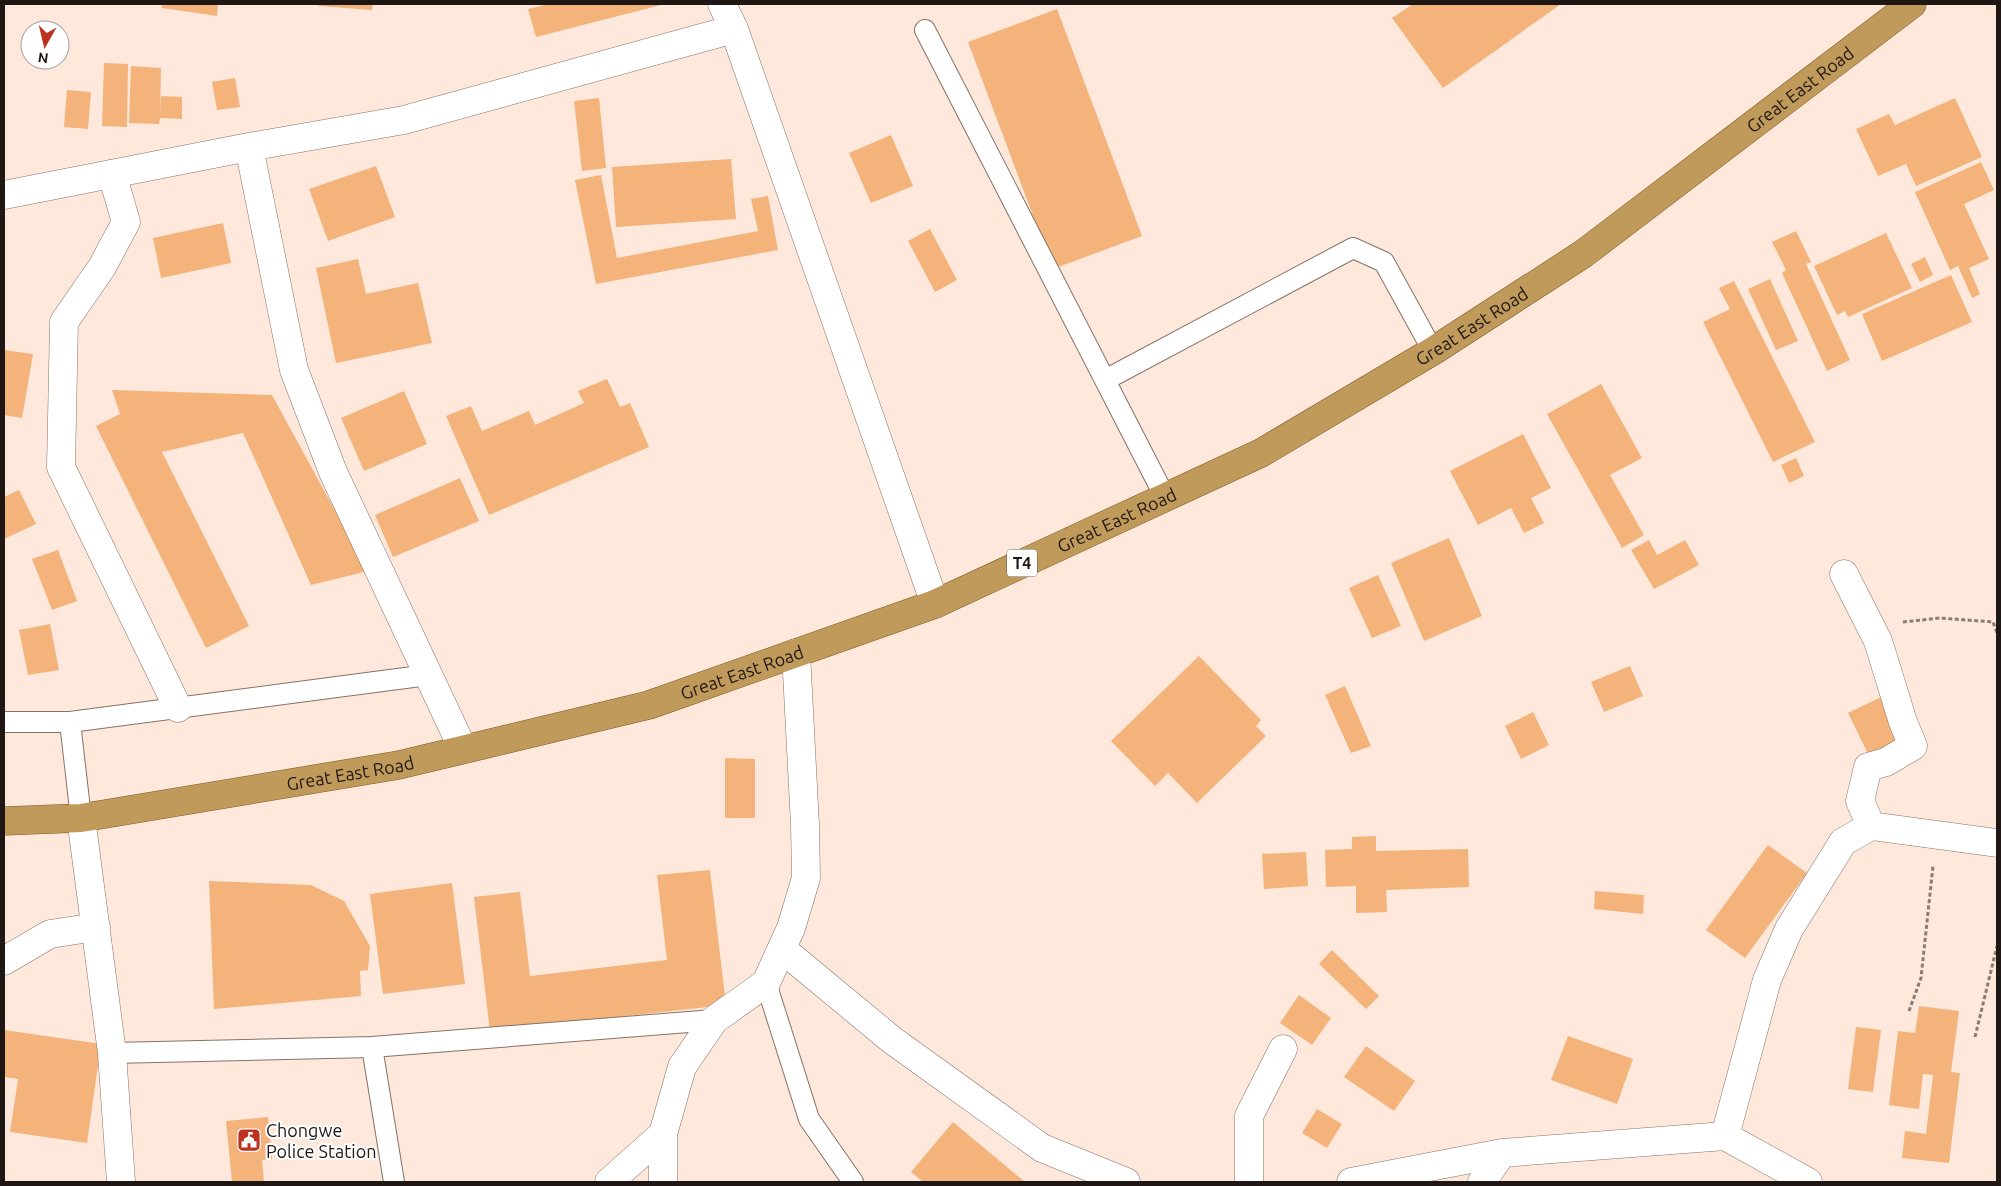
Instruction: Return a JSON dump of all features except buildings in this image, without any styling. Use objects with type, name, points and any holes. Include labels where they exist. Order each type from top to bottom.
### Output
[{"type":"highway","name":"Great East Road","points":[[4,821],[81,818],[398,765],[649,705],[935,604],[1261,453],[1433,351],[1584,254],[1912,4]]},
{"type":"street","points":[[722,4],[734,29],[935,604]]},
{"type":"street","points":[[4,195],[249,147],[404,120],[734,29]]},
{"type":"street","points":[[249,147],[294,370],[333,472],[463,749]]},
{"type":"street","points":[[112,174],[126,222],[102,267],[64,322],[60,467],[178,708]]},
{"type":"street","points":[[1844,574],[1874,632],[1902,722],[1913,746],[1886,762],[1868,767],[1860,801],[1870,826]]},
{"type":"street","points":[[663,1182],[663,1134],[682,1067],[714,1020],[766,983],[791,928],[806,878],[806,825],[796,653]]},
{"type":"street","points":[[81,818],[112,1053],[121,1182]]},
{"type":"street","points":[[1725,1136],[1767,980],[1789,929],[1843,842],[1870,826],[1997,843]]},
{"type":"street","points":[[4,961],[50,934],[96,927]]},
{"type":"street","points":[[782,949],[892,1040],[1042,1148],[1126,1182]]},
{"type":"street","points":[[1249,1182],[1249,1116],[1283,1049]]},
{"type":"street","points":[[609,1182],[663,1134]]},
{"type":"street","points":[[1351,1182],[1502,1153],[1725,1136],[1808,1182]]},
{"type":"street","points":[[1482,1182],[1502,1153]]},
{"type":"lane","points":[[925,30],[1165,497]]},
{"type":"lane","points":[[1105,380],[1353,248],[1384,262],[1433,351]]},
{"type":"lane","points":[[4,722],[70,722],[428,675]]},
{"type":"lane","points":[[70,722],[81,818]]},
{"type":"lane","points":[[766,983],[809,1119],[853,1182]]},
{"type":"lane","points":[[112,1053],[372,1047],[714,1020]]},
{"type":"lane","points":[[372,1047],[394,1182]]},
{"type":"path","points":[[1874,632],[1902,622],[1940,618],[1993,622],[1997,620]]},
{"type":"path","points":[[1993,622],[1997,633]]},
{"type":"path","points":[[1909,1011],[1921,978],[1937,835]]},
{"type":"path","points":[[1976,1038],[1997,946]]},
{"type":"place","name":"Chongwe Police Station","points":[[249,1140]]}]
